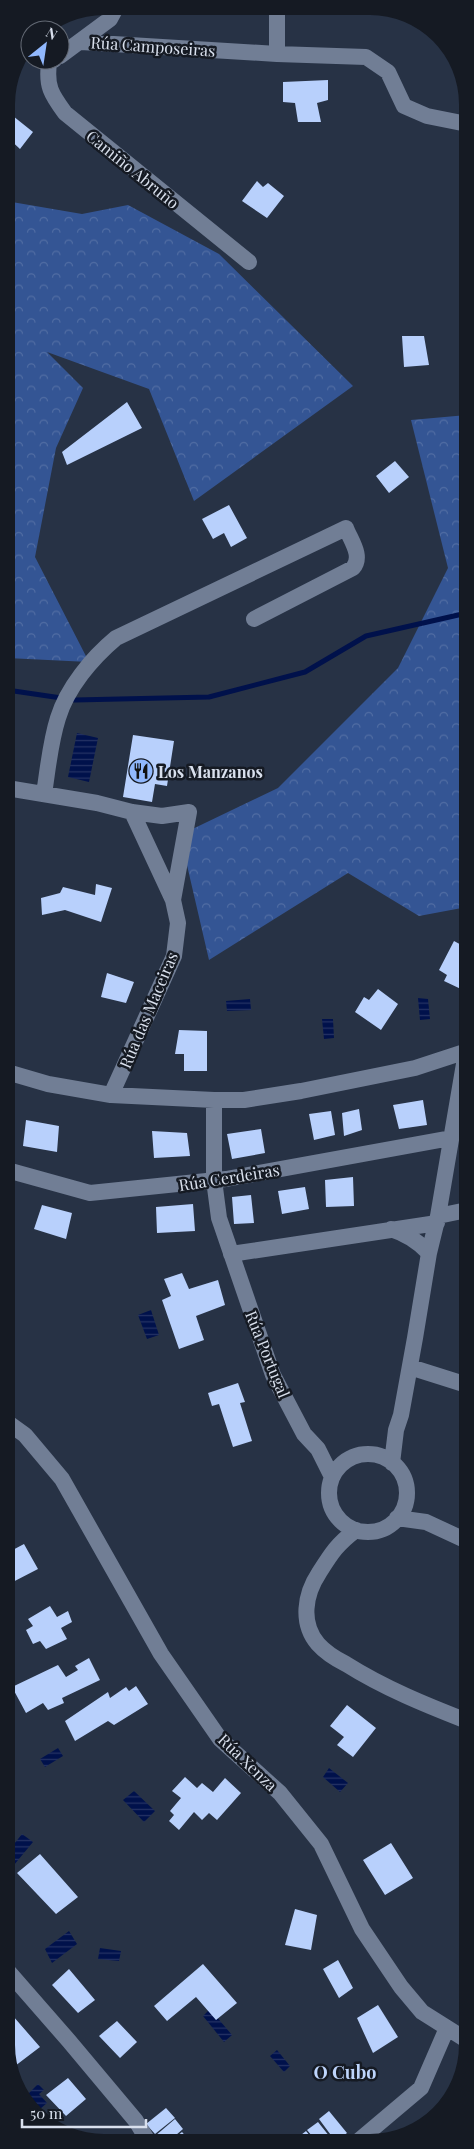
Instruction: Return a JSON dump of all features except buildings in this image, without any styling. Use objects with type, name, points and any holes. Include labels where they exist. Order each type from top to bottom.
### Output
[{"type":"street","name":"Rúa Camposeiras","points":[[81,42],[110,19],[112,15]]},
{"type":"street","points":[[277,15],[277,54]]},
{"type":"street","name":"Rúa Camposeiras","points":[[81,42],[277,54],[366,57],[388,72],[404,106],[427,116],[459,122]]},
{"type":"street","points":[[70,49],[81,42]]},
{"type":"street","name":"Camiño Abruño","points":[[48,70],[47,79],[51,94],[65,113],[249,262]]},
{"type":"street","points":[[44,794],[55,729],[65,702],[96,656],[116,638],[346,528],[357,554],[357,562],[353,568],[254,619]]},
{"type":"street","points":[[15,789],[162,816],[190,812],[173,900]]},
{"type":"street","name":"Rúa das Maceiras","points":[[111,1095],[174,956],[178,923],[173,900],[132,812]]},
{"type":"street","points":[[15,1074],[48,1084],[111,1095],[244,1100],[301,1091],[415,1068],[459,1054]]},
{"type":"street","points":[[392,1462],[396,1430],[401,1415],[410,1367],[429,1253],[438,1220],[459,1094]]},
{"type":"street","name":"Rúa Portugal","points":[[214,1100],[214,1180],[219,1218],[273,1374],[304,1434],[318,1449],[332,1477]]},
{"type":"street","name":"Rúa Cerdeiras","points":[[15,1172],[90,1193],[214,1180],[451,1138]]},
{"type":"street","points":[[231,1254],[391,1229],[438,1220],[459,1213]]},
{"type":"street","points":[[391,1229],[411,1238],[429,1253]]},
{"type":"street","points":[[410,1367],[459,1382]]},
{"type":"street","name":"Rúa Xenza","points":[[15,1428],[25,1436],[62,1479],[161,1654],[220,1739],[280,1793],[321,1844],[362,1929],[422,2012],[459,2035]]},
{"type":"street","points":[[374,1454],[396,1430]]},
{"type":"street","name":"Rúa Portugal","points":[[318,1449],[347,1460]]},
{"type":"street","points":[[364,1454],[374,1454],[392,1462],[399,1470],[404,1480],[406,1500],[397,1518],[382,1529],[365,1532],[356,1530],[340,1520],[334,1513],[329,1495],[332,1477],[341,1464],[364,1454]]},
{"type":"street","points":[[406,1500],[426,1522]]},
{"type":"street","points":[[397,1518],[426,1522],[459,1537]]},
{"type":"street","points":[[335,1546],[340,1520]]},
{"type":"street","points":[[356,1530],[335,1546],[313,1581],[306,1605],[306,1620],[318,1644],[328,1654],[359,1672],[406,1696],[459,1717]]},
{"type":"street","points":[[15,1979],[124,2107],[143,2134]]},
{"type":"street","points":[[366,2134],[421,2088],[447,2028]]},
{"type":"green space","points":[[15,203],[82,214],[128,205],[219,254],[353,386],[194,501],[149,389],[47,352],[83,388],[56,448],[35,557],[89,662],[15,658]]},
{"type":"green space","points":[[459,416],[459,908],[419,916],[348,873],[209,960],[180,835],[278,788],[398,668],[448,568],[411,420]]},
{"type":"shaded area","points":[[77,733],[98,738],[89,782],[68,777]]},
{"type":"shaded area","points":[[418,998],[428,999],[430,1019],[420,1020]]},
{"type":"shaded area","points":[[250,999],[251,1010],[227,1011],[226,1001]]},
{"type":"shaded area","points":[[322,1019],[333,1019],[334,1038],[324,1039]]},
{"type":"shaded area","points":[[151,1310],[159,1335],[147,1339],[138,1315]]},
{"type":"shaded area","points":[[58,1748],[63,1756],[45,1767],[40,1759]]},
{"type":"shaded area","points":[[329,1768],[348,1783],[340,1792],[323,1777]]},
{"type":"shaded area","points":[[134,1791],[155,1811],[144,1822],[123,1800]]},
{"type":"shaded area","points":[[22,1834],[33,1842],[15,1864],[15,1843]]},
{"type":"shaded area","points":[[69,1931],[77,1944],[52,1963],[45,1949]]},
{"type":"shaded area","points":[[100,1948],[121,1951],[119,1961],[98,1959]]},
{"type":"shaded area","points":[[210,2009],[232,2035],[224,2042],[203,2016]]},
{"type":"shaded area","points":[[277,2050],[290,2066],[284,2072],[270,2056]]},
{"type":"shaded area","points":[[38,2084],[44,2090],[39,2094],[47,2103],[41,2108],[29,2093]]},
{"type":"waterway","points":[[15,691],[75,700],[209,697],[305,672],[366,636],[459,615]]},
{"type":"place","name":"Los Manzanos","points":[[141,771]]},
{"type":"district","name":"O Cubo","points":[[345,2072]]}]
